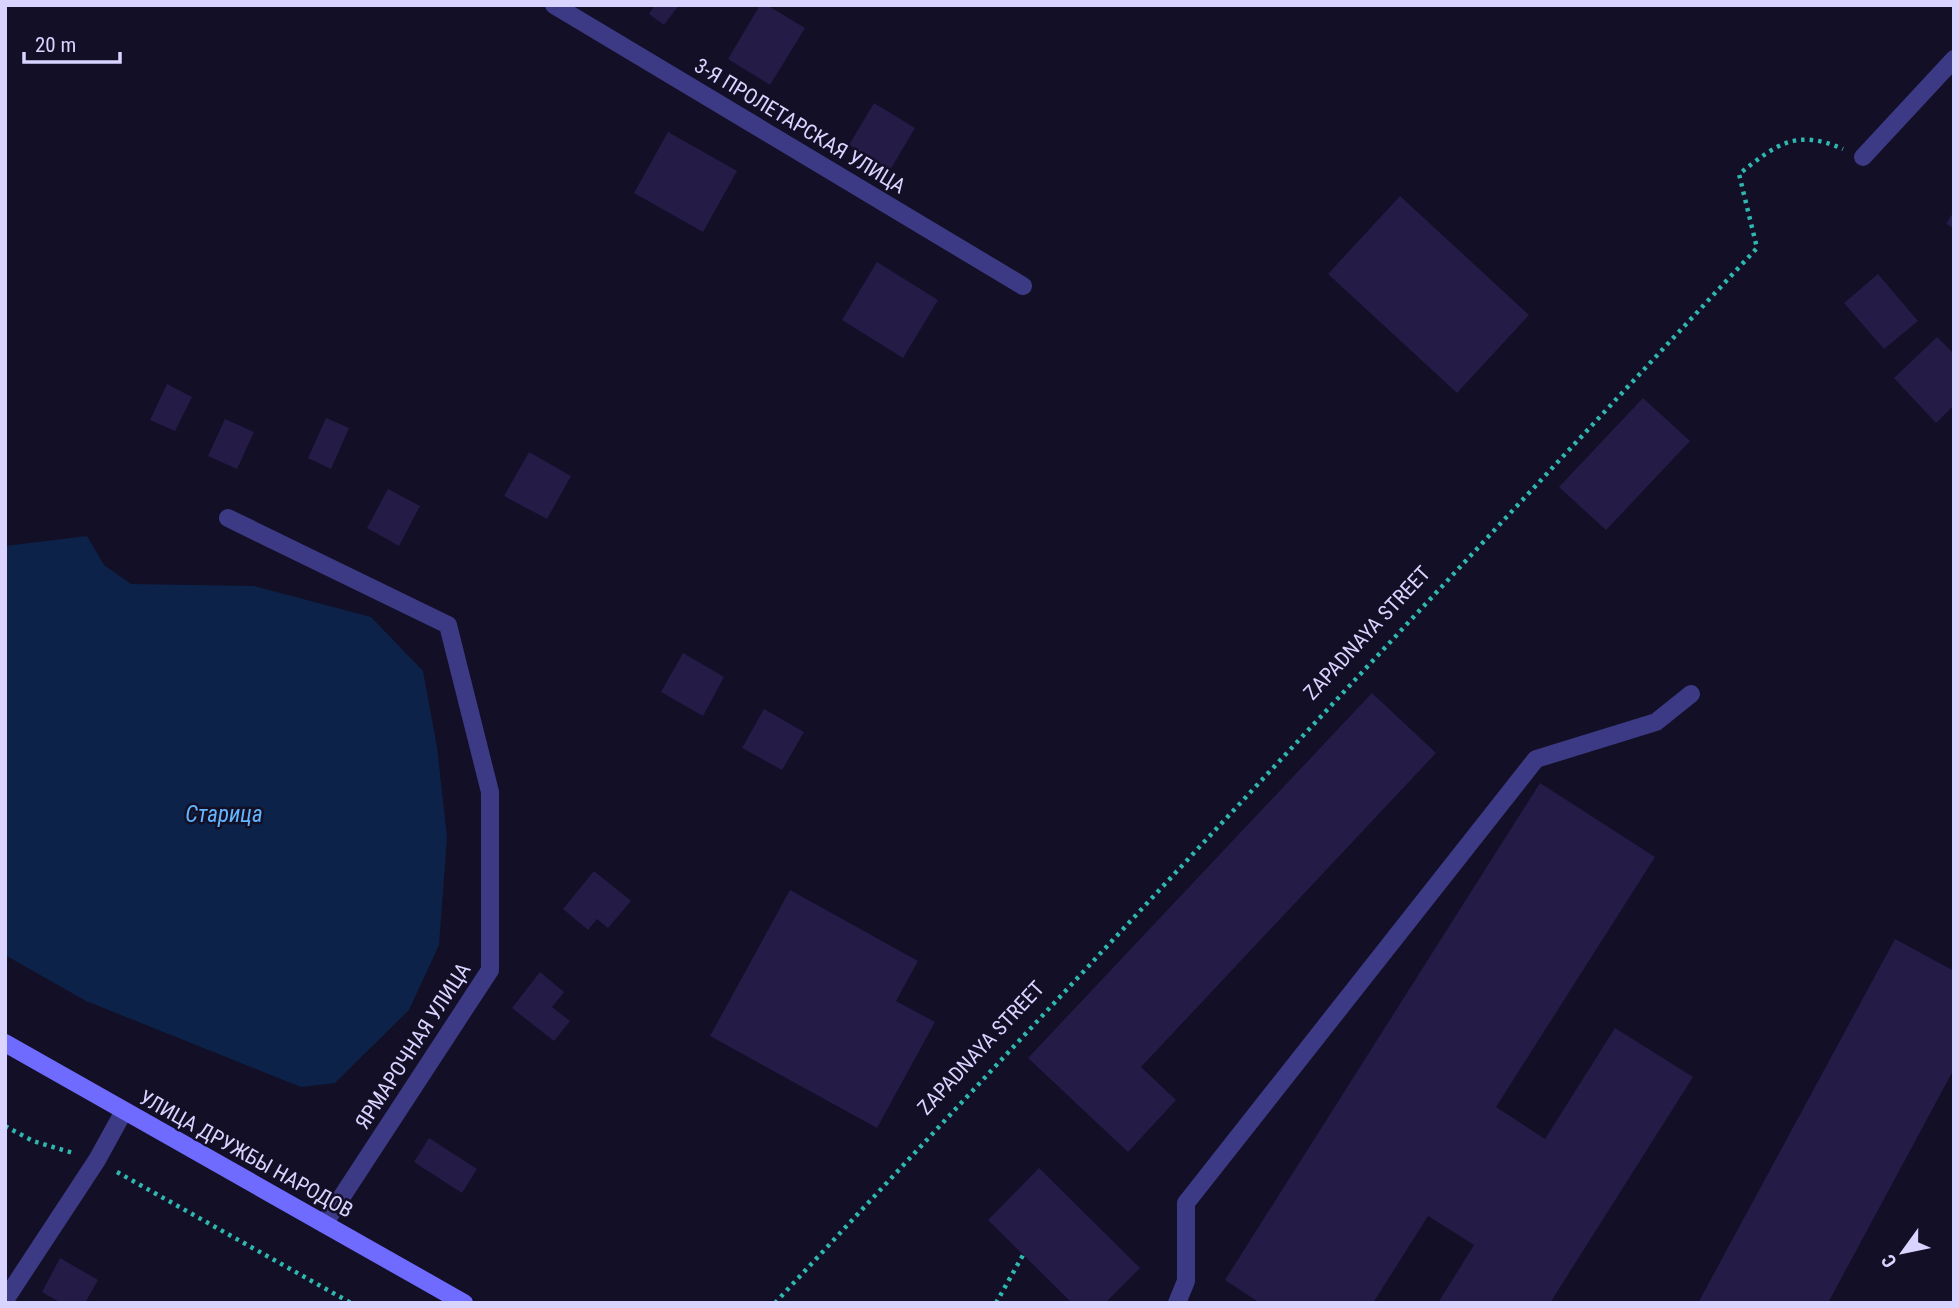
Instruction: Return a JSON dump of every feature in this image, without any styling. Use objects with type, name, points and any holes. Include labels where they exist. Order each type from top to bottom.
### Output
[{"type":"street","name":"3-Я ПРОЛЕТАРСКАЯ УЛИЦА","points":[[554,5],[1023,286]]},
{"type":"street","points":[[1863,157],[1954,59]]},
{"type":"street","name":"ЯРМАРОЧНАЯ УЛИЦА","points":[[228,518],[449,625],[490,792],[490,970],[324,1224]]},
{"type":"street","points":[[1177,1303],[1186,1281],[1186,1203],[1536,759],[1656,722],[1690,694]]},
{"type":"street","name":"УЛИЦА ДРУЖБЫ НАРОДОВ","points":[[5,1043],[464,1303]]},
{"type":"street","points":[[5,1300],[97,1160],[124,1111]]},
{"type":"path","name":"ZAPADNAYA STREET","points":[[775,1303],[1757,248],[1739,174],[1773,147],[1792,140],[1825,141],[1863,157]]},
{"type":"path","points":[[5,1126],[33,1141],[97,1160],[351,1303]]},
{"type":"path","points":[[996,1303],[1023,1255]]},
{"type":"water","name":"Старица","points":[[87,536],[104,565],[131,584],[254,586],[371,617],[423,671],[437,747],[447,837],[439,945],[409,1010],[335,1083],[301,1087],[86,1001],[5,955],[5,546]]},
{"type":"building","points":[[655,5],[679,5],[664,25],[649,14]]},
{"type":"building","points":[[760,5],[767,5],[805,28],[770,85],[728,59]]},
{"type":"building","points":[[874,103],[915,128],[890,170],[849,145]]},
{"type":"building","points":[[668,132],[737,171],[703,232],[634,193]]},
{"type":"building","points":[[1400,196],[1529,315],[1457,393],[1328,274]]},
{"type":"building","points":[[1954,211],[1954,228],[1946,224]]},
{"type":"building","points":[[877,262],[938,300],[903,358],[842,320]]},
{"type":"building","points":[[1878,274],[1918,321],[1884,349],[1844,303]]},
{"type":"building","points":[[1937,337],[1954,354],[1954,405],[1936,423],[1894,378]]},
{"type":"building","points":[[167,384],[192,397],[175,431],[150,420]]},
{"type":"building","points":[[1643,398],[1690,441],[1606,530],[1559,487]]},
{"type":"building","points":[[326,418],[349,428],[331,469],[308,458]]},
{"type":"building","points":[[225,419],[254,432],[237,469],[208,456]]},
{"type":"building","points":[[529,452],[571,476],[547,519],[504,496]]},
{"type":"building","points":[[388,489],[420,506],[399,546],[367,528]]},
{"type":"building","points":[[683,653],[724,677],[703,716],[661,692]]},
{"type":"building","points":[[1372,693],[1436,753],[1141,1067],[1176,1100],[1128,1152],[1028,1058]]},
{"type":"building","points":[[764,709],[804,732],[782,770],[742,748]]},
{"type":"building","points":[[1540,783],[1655,857],[1496,1107],[1545,1139],[1615,1028],[1693,1077],[1550,1303],[1438,1303],[1474,1245],[1428,1216],[1373,1303],[1260,1303],[1225,1280]]},
{"type":"building","points":[[594,871],[631,901],[608,928],[597,919],[588,930],[563,909]]},
{"type":"building","points":[[790,890],[918,961],[896,1001],[935,1022],[877,1128],[710,1036]]},
{"type":"building","points":[[1895,939],[1954,971],[1954,1069],[1828,1303],[1698,1303]]},
{"type":"building","points":[[540,972],[564,992],[552,1007],[570,1021],[554,1041],[512,1008]]},
{"type":"building","points":[[429,1138],[477,1169],[462,1193],[414,1162]]},
{"type":"building","points":[[1039,1168],[1140,1268],[1105,1303],[1072,1303],[988,1220]]},
{"type":"building","points":[[60,1258],[98,1280],[85,1303],[61,1303],[42,1292]]}]
